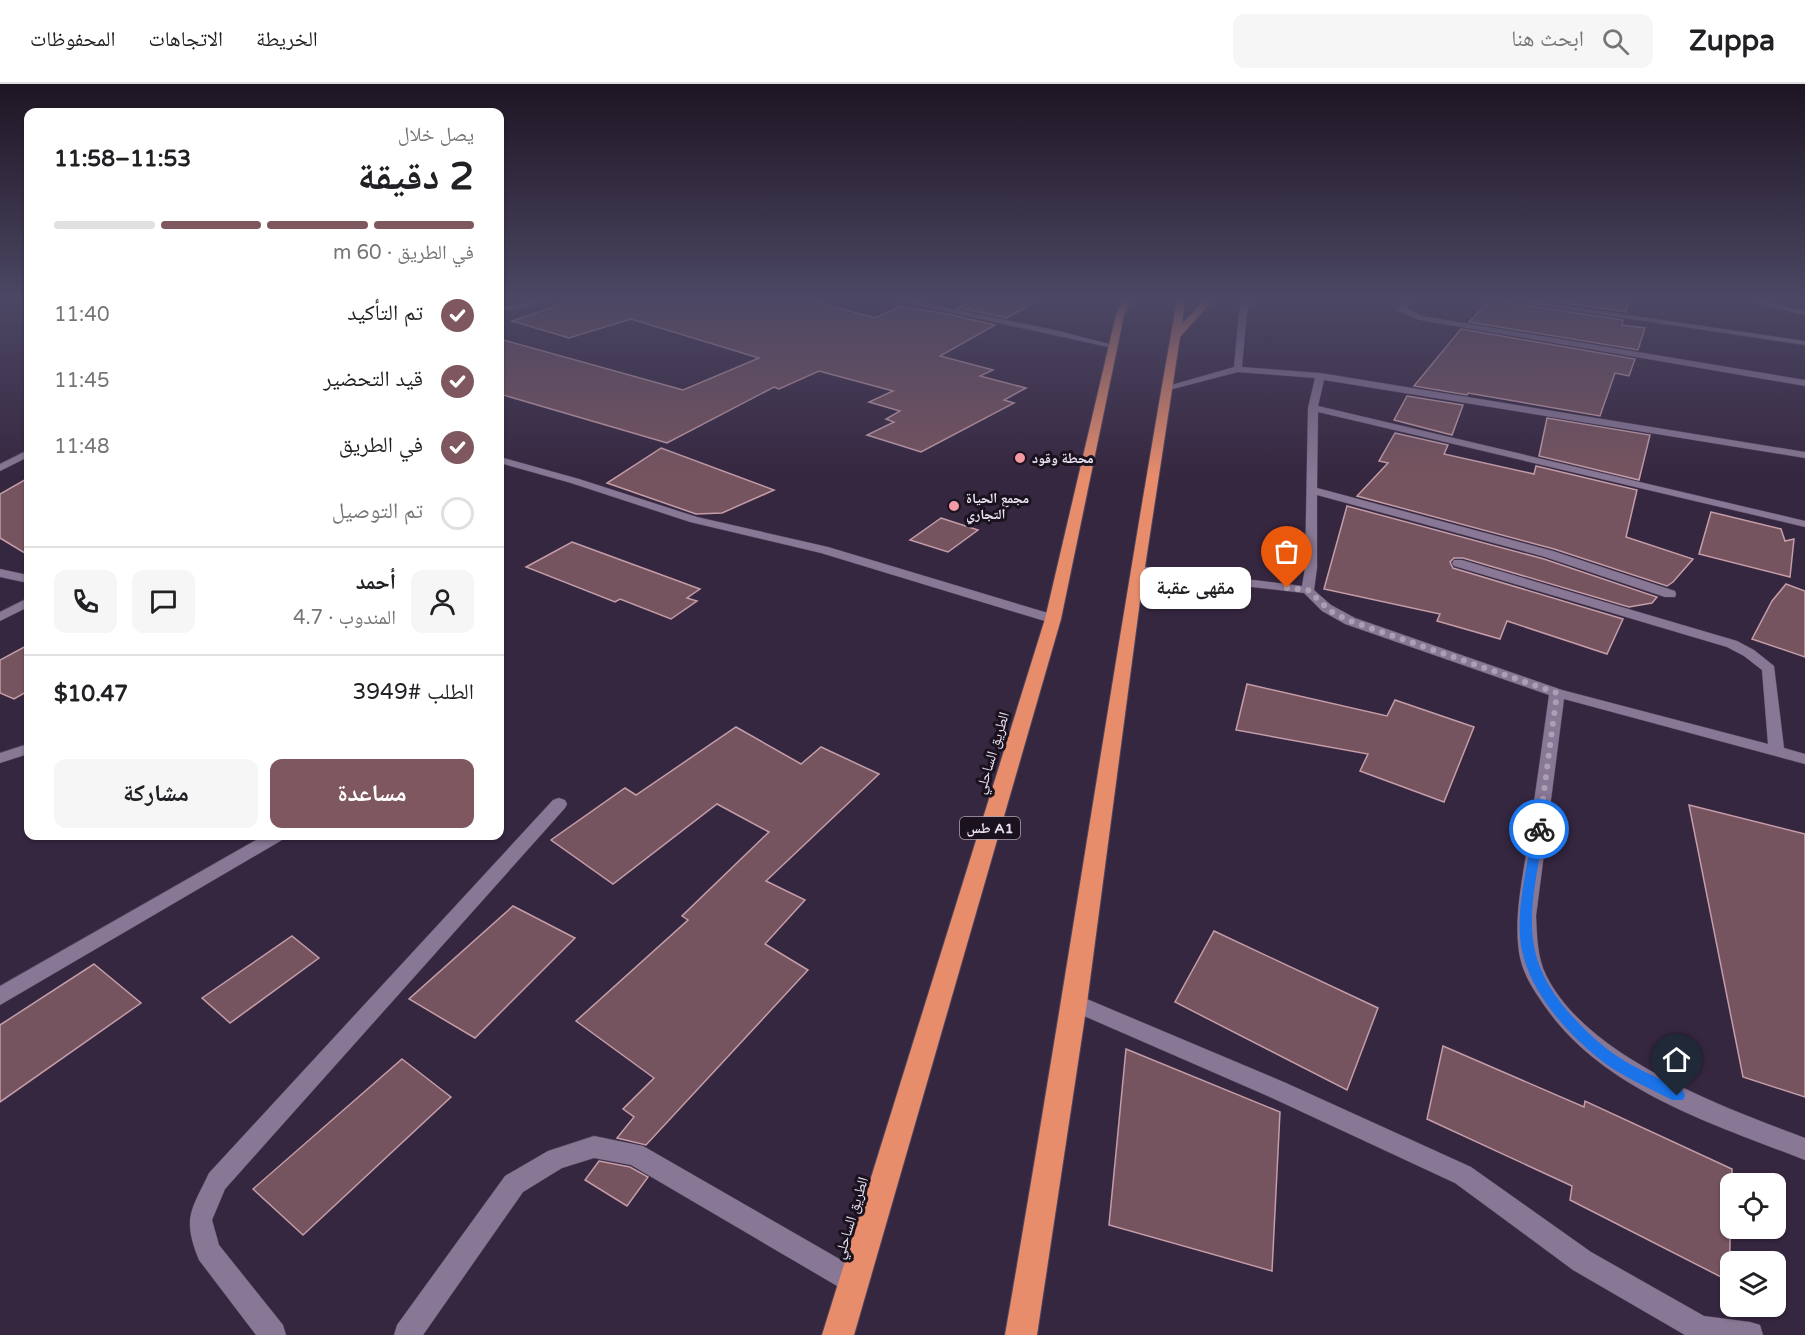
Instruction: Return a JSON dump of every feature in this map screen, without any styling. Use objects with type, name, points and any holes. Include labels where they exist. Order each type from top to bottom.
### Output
[{"type":"highway","name":"الطريق الساحلي","points":[[838,1335],[1053,620],[1110,358]]},
{"type":"highway","points":[[1022,1335],[1075,1003],[1165,388],[1172,358]]},
{"type":"street","points":[[1238,369],[1239,358]]},
{"type":"street","points":[[1659,358],[1805,383]]},
{"type":"street","points":[[1165,388],[1238,369],[1320,376],[1805,455]]},
{"type":"street","points":[[1308,590],[1311,568],[1313,408],[1320,376]]},
{"type":"street","points":[[1313,408],[1805,524]]},
{"type":"street","points":[[0,468],[24,455]]},
{"type":"street","points":[[504,461],[575,481],[694,520],[824,550],[1053,620]]},
{"type":"street","points":[[1312,490],[1549,554],[1670,594]]},
{"type":"street","points":[[1458,563],[1732,644],[1749,653],[1769,669],[1776,751]]},
{"type":"street","points":[[1138,570],[1308,590],[1330,611],[1350,621],[1557,693],[1805,759]]},
{"type":"street","points":[[0,573],[24,578]]},
{"type":"street","points":[[0,617],[24,604]]},
{"type":"street","points":[[1557,693],[1527,916],[1528,950],[1539,982],[1568,1019],[1603,1054],[1644,1079],[1711,1112],[1805,1149]]},
{"type":"street","points":[[0,758],[24,750]]},
{"type":"street","points":[[273,1335],[208,1251],[200,1220],[217,1181],[559,804]]},
{"type":"street","points":[[0,996],[269,840]]},
{"type":"street","points":[[1075,1003],[1278,1090],[1463,1175],[1582,1261],[1701,1329],[1750,1335]]},
{"type":"street","points":[[406,1335],[514,1184],[556,1159],[594,1147],[635,1154],[853,1281]]},
{"type":"building","points":[[504,358],[570,358],[683,390],[758,358],[949,358],[993,370],[980,376],[1026,388],[1004,400],[1014,403],[921,452],[867,435],[894,422],[886,419],[900,411],[869,402],[893,391],[819,371],[779,389],[774,387],[667,443],[504,395]]},
{"type":"building","points":[[1437,358],[1635,359],[1629,376],[1615,373],[1600,416],[1414,386]]},
{"type":"building","points":[[1407,396],[1463,405],[1452,435],[1394,420]]},
{"type":"building","points":[[1547,418],[1650,435],[1639,480],[1539,456]]},
{"type":"building","points":[[1395,433],[1448,445],[1444,454],[1534,474],[1536,466],[1637,490],[1626,537],[1693,559],[1667,586],[1554,549],[1357,496],[1388,463],[1379,461]]},
{"type":"building","points":[[661,448],[774,490],[722,513],[696,514],[607,483]]},
{"type":"building","points":[[24,480],[24,553],[0,538],[0,494]]},
{"type":"building","points":[[1347,506],[1544,559],[1657,597],[1652,603],[1629,607],[1463,558],[1454,558],[1450,562],[1453,568],[1623,619],[1607,654],[1507,621],[1500,639],[1437,621],[1440,614],[1324,589]]},
{"type":"building","points":[[1711,512],[1781,529],[1785,541],[1794,539],[1790,577],[1699,554]]},
{"type":"building","points":[[941,518],[978,530],[948,552],[910,540]]},
{"type":"building","points":[[572,542],[700,589],[687,598],[697,601],[671,619],[620,599],[615,602],[526,567]]},
{"type":"building","points":[[1786,584],[1805,591],[1805,657],[1752,639],[1772,601]]},
{"type":"building","points":[[24,647],[24,693],[14,699],[0,693],[0,660]]},
{"type":"building","points":[[1247,684],[1387,716],[1395,700],[1474,727],[1444,802],[1360,771],[1368,754],[1236,730]]},
{"type":"building","points":[[736,727],[801,764],[821,747],[879,774],[766,881],[805,900],[765,944],[808,970],[646,1145],[617,1138],[634,1117],[623,1109],[654,1078],[576,1021],[688,920],[682,916],[769,832],[717,804],[613,884],[551,840],[625,788],[636,795]]},
{"type":"building","points":[[1689,805],[1805,834],[1805,1097],[1743,1077]]},
{"type":"building","points":[[513,906],[575,938],[475,1038],[409,999]]},
{"type":"building","points":[[1214,931],[1378,1008],[1347,1090],[1175,1002]]},
{"type":"building","points":[[292,936],[319,958],[230,1023],[202,998]]},
{"type":"building","points":[[94,964],[141,1003],[0,1102],[0,1025]]},
{"type":"building","points":[[1443,1046],[1584,1107],[1585,1101],[1732,1169],[1732,1173],[1720,1173],[1720,1239],[1730,1239],[1730,1251],[1720,1251],[1720,1276],[1570,1200],[1572,1186],[1427,1119]]},
{"type":"building","points":[[1126,1049],[1280,1112],[1272,1271],[1109,1225]]},
{"type":"building","points":[[402,1059],[451,1097],[303,1235],[253,1189]]},
{"type":"building","points":[[599,1161],[630,1167],[648,1177],[627,1206],[585,1180]]},
{"type":"way so far","points":[[1287,588],[1308,590],[1316,601],[1350,621],[1557,693],[1539,829]]},
{"type":"place","name":"محطة وقود","points":[[1020,458]]},
{"type":"place","name":"مجمع الحياة التجاري","points":[[954,506]]},
{"type":"place","name":"مقهى عقبة","points":[[1287,588]]},
{"type":"route","points":[[1539,829],[1527,916],[1528,950],[1539,982],[1568,1019],[1603,1054],[1677,1096]]}]
